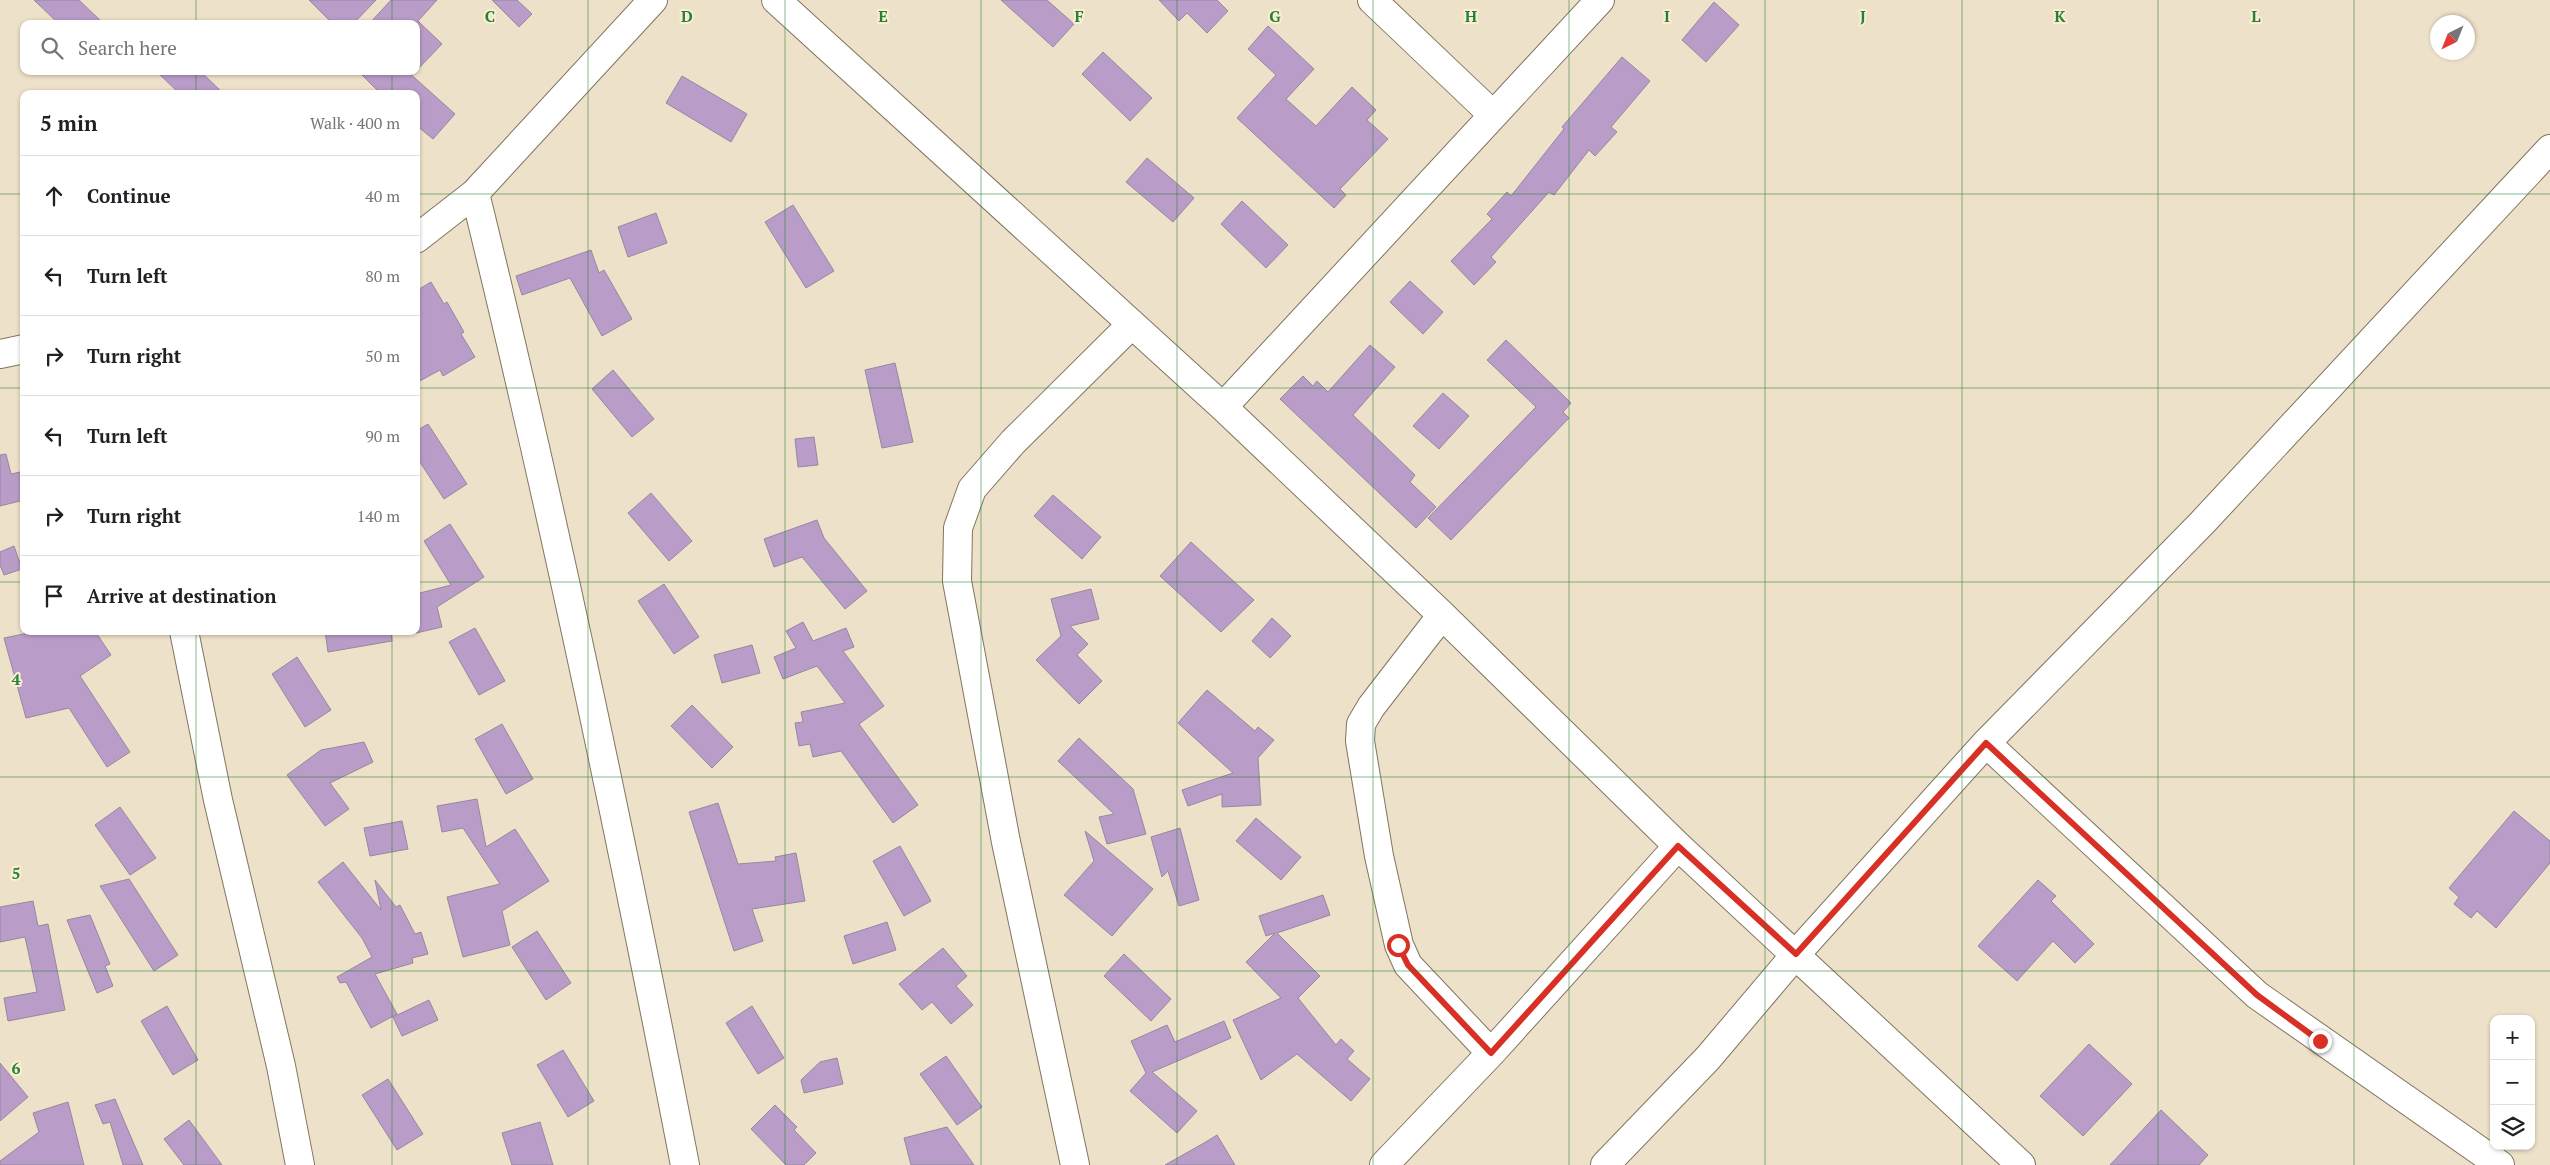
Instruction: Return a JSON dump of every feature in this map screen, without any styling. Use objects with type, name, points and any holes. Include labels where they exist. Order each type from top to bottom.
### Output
[{"type":"street","points":[[420,237],[475,193],[653,0]]},
{"type":"street","points":[[776,0],[1223,407],[1442,615],[1678,846],[2021,1165]]},
{"type":"street","points":[[1372,0],[1492,114]]},
{"type":"street","points":[[1223,407],[1492,114],[1600,0]]},
{"type":"street","points":[[1604,1165],[1708,1058],[1796,954],[1986,743],[2202,523],[2550,149]]},
{"type":"street","points":[[475,193],[518,370],[645,961],[685,1165]]},
{"type":"street","points":[[1075,1165],[1006,842],[957,581],[958,528],[972,489],[1013,442],[1132,324]]},
{"type":"street","points":[[0,354],[20,350]]},
{"type":"street","points":[[1442,615],[1370,707],[1361,724],[1360,741],[1379,856],[1398,945],[1408,965],[1491,1053]]},
{"type":"street","points":[[185,635],[218,800],[282,1066],[300,1165]]},
{"type":"street","points":[[1986,743],[2257,995],[2500,1165]]},
{"type":"street","points":[[1384,1165],[1491,1053],[1678,846]]},
{"type":"building","points":[[34,0],[79,0],[100,20],[55,20]]},
{"type":"building","points":[[309,0],[376,0],[357,20],[329,20]]},
{"type":"building","points":[[391,0],[437,0],[419,20],[373,20]]},
{"type":"building","points":[[492,0],[517,0],[532,14],[519,27]]},
{"type":"building","points":[[1001,0],[1047,0],[1074,24],[1053,47]]},
{"type":"building","points":[[1159,0],[1217,0],[1228,11],[1207,33],[1187,13],[1179,21]]},
{"type":"building","points":[[1714,2],[1739,25],[1706,62],[1682,40]]},
{"type":"building","points":[[420,23],[442,44],[420,67]]},
{"type":"building","points":[[1268,26],[1314,69],[1286,99],[1316,126],[1352,87],[1376,110],[1367,120],[1388,139],[1340,189],[1346,195],[1334,208],[1237,118],[1276,75],[1248,49]]},
{"type":"building","points":[[1103,52],[1152,98],[1130,121],[1082,74]]},
{"type":"building","points":[[1622,57],[1650,81],[1611,127],[1617,132],[1595,156],[1589,150],[1554,195],[1549,192],[1491,257],[1496,262],[1474,285],[1451,261],[1492,219],[1487,214],[1507,192],[1511,196],[1564,129],[1562,127]]},
{"type":"building","points":[[160,75],[204,75],[220,90],[176,90]]},
{"type":"building","points":[[362,75],[411,75],[455,114],[433,139],[420,128],[420,90],[377,90]]},
{"type":"building","points":[[682,76],[747,114],[731,142],[666,103]]},
{"type":"building","points":[[1147,158],[1194,198],[1173,222],[1126,182]]},
{"type":"building","points":[[1242,201],[1288,245],[1266,268],[1221,224]]},
{"type":"building","points":[[793,205],[834,271],[806,288],[765,222]]},
{"type":"building","points":[[656,213],[667,243],[628,257],[618,227]]},
{"type":"building","points":[[591,250],[599,273],[604,270],[632,319],[602,336],[570,278],[522,295],[516,276]]},
{"type":"building","points":[[1410,281],[1443,312],[1423,334],[1390,302]]},
{"type":"building","points":[[431,282],[444,304],[447,302],[464,332],[461,334],[475,357],[443,376],[440,370],[420,381],[420,289]]},
{"type":"building","points":[[1506,340],[1571,403],[1563,412],[1569,418],[1451,540],[1428,518],[1536,407],[1487,360]]},
{"type":"building","points":[[1370,345],[1395,367],[1353,415],[1415,475],[1410,482],[1436,507],[1416,528],[1280,399],[1303,376],[1313,386],[1317,381],[1328,392]]},
{"type":"building","points":[[895,363],[913,442],[882,448],[865,370]]},
{"type":"building","points":[[613,370],[654,419],[632,437],[592,389]]},
{"type":"building","points":[[1443,393],[1469,416],[1439,449],[1413,426]]},
{"type":"building","points":[[428,424],[467,484],[444,499],[420,462],[420,429]]},
{"type":"building","points":[[814,437],[818,465],[798,467],[795,439]]},
{"type":"building","points":[[6,454],[11,474],[20,472],[20,501],[0,506],[0,455]]},
{"type":"building","points":[[651,493],[692,541],[669,561],[628,513]]},
{"type":"building","points":[[1053,495],[1101,537],[1082,559],[1034,516]]},
{"type":"building","points":[[817,520],[824,538],[867,591],[845,609],[802,557],[774,567],[764,539]]},
{"type":"building","points":[[450,524],[484,577],[437,607],[442,627],[420,632],[420,593],[451,585],[424,541]]},
{"type":"building","points":[[1191,542],[1254,600],[1221,632],[1160,576]]},
{"type":"building","points":[[14,546],[20,563],[20,570],[4,575],[0,565],[0,552]]},
{"type":"building","points":[[664,584],[699,637],[674,654],[638,601]]},
{"type":"building","points":[[1091,589],[1099,619],[1070,626],[1088,644],[1077,655],[1102,681],[1079,704],[1036,660],[1061,636],[1051,599]]},
{"type":"building","points":[[1272,618],[1291,636],[1270,658],[1252,641]]},
{"type":"building","points":[[803,622],[813,641],[846,628],[854,647],[843,651],[884,706],[859,724],[918,805],[893,823],[841,751],[813,757],[810,744],[799,746],[795,723],[803,722],[801,712],[845,703],[817,666],[783,679],[774,657],[796,648],[786,631]]},
{"type":"building","points":[[475,628],[505,681],[479,695],[449,642]]},
{"type":"building","points":[[20,635],[98,635],[111,655],[80,676],[130,752],[107,767],[69,708],[26,718],[4,638]]},
{"type":"building","points":[[326,635],[391,635],[392,641],[328,652]]},
{"type":"building","points":[[752,645],[760,673],[722,683],[714,655]]},
{"type":"building","points":[[297,657],[331,710],[305,727],[272,674]]},
{"type":"building","points":[[1207,690],[1255,731],[1258,727],[1274,740],[1258,758],[1261,805],[1222,807],[1222,794],[1188,806],[1182,790],[1233,773],[1178,723]]},
{"type":"building","points":[[692,705],[733,747],[712,768],[671,726]]},
{"type":"building","points":[[502,724],[533,779],[506,794],[475,739]]},
{"type":"building","points":[[1079,738],[1133,789],[1146,834],[1107,844],[1099,817],[1114,814],[1058,761]]},
{"type":"building","points":[[364,742],[373,762],[330,783],[349,809],[325,826],[287,775],[321,750]]},
{"type":"building","points":[[477,799],[486,847],[515,829],[549,881],[502,911],[510,945],[463,957],[447,897],[500,884],[463,828],[442,832],[437,806]]},
{"type":"building","points":[[718,803],[738,864],[776,861],[775,857],[796,853],[805,901],[752,909],[763,941],[734,951],[689,812]]},
{"type":"building","points":[[120,807],[156,858],[130,875],[95,825]]},
{"type":"building","points":[[2514,811],[2550,841],[2550,863],[2496,928],[2477,911],[2471,918],[2454,904],[2459,897],[2449,888]]},
{"type":"building","points":[[1256,818],[1301,857],[1281,880],[1236,841]]},
{"type":"building","points":[[402,821],[408,849],[370,856],[364,828]]},
{"type":"building","points":[[1180,828],[1199,900],[1179,906],[1168,871],[1162,877],[1151,837]]},
{"type":"building","points":[[1085,831],[1153,889],[1112,936],[1064,895],[1094,861]]},
{"type":"building","points":[[900,846],[931,901],[904,916],[873,861]]},
{"type":"building","points":[[343,862],[381,910],[375,880],[396,907],[400,905],[415,934],[421,932],[428,954],[412,958],[413,963],[375,974],[397,1014],[371,1028],[346,982],[340,983],[337,977],[372,957],[362,938],[318,882]]},
{"type":"building","points":[[129,879],[178,955],[154,971],[100,886]]},
{"type":"building","points":[[2038,880],[2056,896],[2051,901],[2094,944],[2075,963],[2053,941],[2017,981],[1978,946]]},
{"type":"building","points":[[1323,895],[1330,915],[1277,933],[1320,976],[1298,998],[1336,1045],[1341,1039],[1354,1051],[1347,1059],[1370,1079],[1351,1101],[1297,1054],[1261,1080],[1233,1020],[1281,998],[1246,962],[1275,933],[1266,936],[1259,916]]},
{"type":"building","points":[[33,901],[38,926],[48,924],[65,1010],[8,1021],[4,998],[37,992],[25,937],[0,942],[0,907]]},
{"type":"building","points":[[90,915],[110,964],[105,966],[113,986],[97,993],[67,920]]},
{"type":"building","points":[[887,922],[896,950],[853,964],[844,936]]},
{"type":"building","points":[[537,931],[571,983],[546,1000],[512,947]]},
{"type":"building","points":[[943,948],[967,976],[956,986],[973,1005],[951,1024],[932,1002],[922,1010],[899,984]]},
{"type":"building","points":[[1124,954],[1171,999],[1151,1021],[1104,976]]},
{"type":"building","points":[[429,1000],[438,1020],[402,1036],[393,1017]]},
{"type":"building","points":[[167,1006],[198,1060],[173,1075],[141,1021]]},
{"type":"building","points":[[752,1006],[784,1058],[758,1074],[726,1023]]},
{"type":"building","points":[[1224,1021],[1231,1038],[1152,1072],[1197,1111],[1177,1133],[1130,1091],[1146,1073],[1131,1041],[1167,1025],[1175,1042]]},
{"type":"building","points":[[2089,1044],[2132,1084],[2083,1136],[2040,1096]]},
{"type":"building","points":[[563,1050],[594,1101],[568,1117],[537,1065]]},
{"type":"building","points":[[946,1056],[982,1107],[957,1125],[920,1074]]},
{"type":"building","points":[[837,1058],[843,1084],[804,1093],[801,1080],[820,1062]]},
{"type":"building","points":[[0,1063],[28,1097],[0,1121]]},
{"type":"building","points":[[388,1079],[423,1134],[397,1150],[362,1095]]},
{"type":"building","points":[[115,1099],[143,1165],[123,1165],[110,1122],[103,1124],[95,1105]]},
{"type":"building","points":[[68,1102],[84,1165],[0,1165],[0,1161],[39,1132],[33,1113]]},
{"type":"building","points":[[775,1105],[797,1127],[794,1130],[816,1153],[804,1165],[786,1165],[751,1129]]},
{"type":"building","points":[[2161,1110],[2208,1155],[2199,1165],[2110,1165]]},
{"type":"building","points":[[189,1120],[222,1165],[184,1165],[164,1139]]},
{"type":"building","points":[[540,1122],[553,1165],[512,1165],[502,1133]]},
{"type":"building","points":[[947,1127],[974,1165],[911,1165],[904,1138]]},
{"type":"building","points":[[1217,1135],[1235,1165],[1165,1165],[1204,1143]]},
{"type":"route","points":[[1398,945],[1408,965],[1491,1053],[1678,846],[1796,954],[1986,743],[2257,995],[2320,1041]]}]
